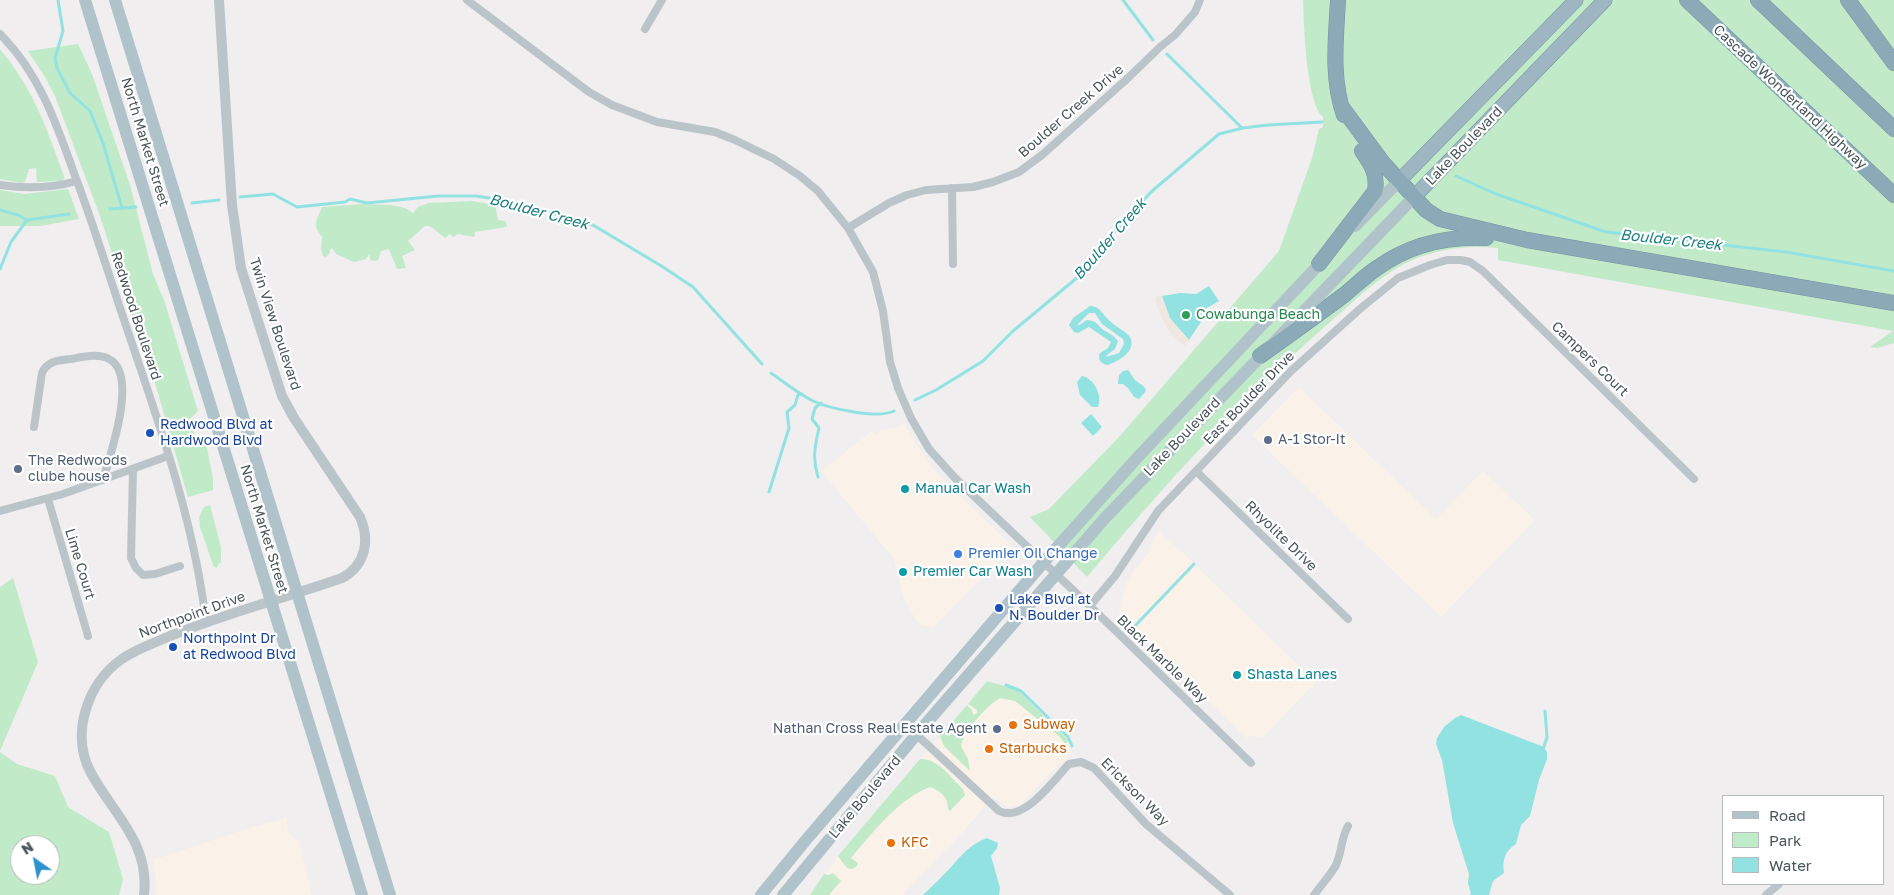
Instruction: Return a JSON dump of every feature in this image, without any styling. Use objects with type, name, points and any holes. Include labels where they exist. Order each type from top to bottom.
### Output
[{"type":"highway","points":[[1319,264],[1375,191],[1377,181],[1375,172],[1346,123],[1337,90],[1338,0]]},
{"type":"highway","name":"Lake Boulevard","points":[[1399,181],[1576,0]]},
{"type":"highway","name":"Lake Boulevard","points":[[1414,197],[1605,0]]},
{"type":"highway","name":"Cascade Wonderland Highway","points":[[1687,0],[1894,195]]},
{"type":"highway","points":[[1758,0],[1894,129]]},
{"type":"highway","points":[[1848,0],[1894,63]]},
{"type":"highway","points":[[1341,106],[1363,138],[1399,181],[1426,210],[1440,219],[1527,240],[1894,304]]},
{"type":"highway","points":[[1260,356],[1377,268],[1407,251],[1432,242],[1460,237],[1527,240]]},
{"type":"main road","name":"North Market Street","points":[[85,0],[362,895]]},
{"type":"main road","name":"North Market Street","points":[[115,0],[390,895]]},
{"type":"main road","name":"Lake Boulevard","points":[[761,895],[1043,563],[1137,458],[1399,181]]},
{"type":"main road","name":"Lake Boulevard","points":[[783,895],[916,735],[1055,574],[1152,468],[1414,197]]},
{"type":"street","name":"Twin View Boulevard","points":[[219,0],[232,205],[241,268],[282,396],[294,418],[360,517],[365,533],[363,556],[350,573],[338,580],[298,592]]},
{"type":"street","name":"Black Marble Way","points":[[467,0],[589,92],[612,105],[657,122],[715,132],[774,159],[800,176],[818,191],[848,228],[868,262],[876,282],[883,311],[890,362],[898,388],[911,418],[929,449],[946,469],[1251,763]]},
{"type":"street","points":[[645,29],[662,0]]},
{"type":"street","name":"Boulder Creek Drive","points":[[848,228],[889,203],[907,195],[926,190],[973,187],[1019,172],[1042,155],[1175,35],[1195,12],[1200,0]]},
{"type":"street","name":"Redwood Boulevard","points":[[0,34],[25,62],[38,84],[48,105],[77,182],[168,456],[192,540],[206,622]]},
{"type":"street","points":[[0,184],[31,188],[77,182]]},
{"type":"street","points":[[952,188],[952,264]]},
{"type":"street","name":"East Boulder Drive","points":[[1090,606],[1115,576],[1155,515],[1302,361],[1392,282],[1419,268],[1440,262],[1467,261]]},
{"type":"street","name":"Campers Court","points":[[1467,261],[1483,271],[1694,478]]},
{"type":"street","points":[[34,427],[42,373],[46,366],[51,362],[97,356],[111,360],[119,370],[123,395],[112,450],[103,480]]},
{"type":"street","points":[[0,511],[48,499],[168,456]]},
{"type":"street","points":[[133,469],[131,558],[136,568],[143,575],[150,575],[180,566]]},
{"type":"street","name":"Rhyolite Drive","points":[[1196,471],[1348,619]]},
{"type":"street","name":"Lime Court","points":[[48,499],[88,636]]},
{"type":"street","name":"Northpoint Drive","points":[[144,895],[144,864],[138,847],[92,774],[82,745],[82,731],[87,706],[99,682],[122,659],[148,645],[206,622],[298,592]]},
{"type":"street","name":"Erickson Way","points":[[905,724],[999,811],[1007,814],[1024,810],[1069,764],[1078,762],[1088,764],[1110,784],[1146,824],[1230,895]]},
{"type":"street","points":[[1314,895],[1336,864],[1344,833],[1348,826]]},
{"type":"street","points":[[1766,895],[1778,885]]},
{"type":"shaded area","points":[[1299,387],[1436,519],[1483,471],[1535,520],[1441,617],[1252,435]]},
{"type":"shaded area","points":[[903,423],[931,466],[1013,547],[932,627],[921,625],[915,618],[903,597],[894,559],[821,471],[872,431],[875,434],[881,430],[895,428]]},
{"type":"shaded area","points":[[1159,531],[1193,564],[1132,628],[1119,615],[1121,600],[1126,583],[1151,550],[1149,548],[1154,541],[1152,540]]},
{"type":"shaded area","points":[[1194,564],[1316,682],[1263,737],[1251,736],[1247,738],[1133,629]]},
{"type":"shaded area","points":[[987,681],[1021,692],[1067,737],[1073,755],[1057,766],[1020,805],[1007,807],[993,797],[963,832],[904,893],[906,895],[810,895],[838,856]]},
{"type":"shaded area","points":[[287,818],[287,830],[294,839],[299,840],[312,895],[156,895],[153,860],[252,827]]},
{"type":"green space","points":[[1303,0],[1894,0],[1894,343],[1878,348],[1870,347],[1893,331],[1498,260],[1498,248],[1451,249],[1428,254],[1395,269],[1375,283],[1296,352],[1203,446],[1087,577],[1030,517],[1049,509],[1120,436],[1279,251],[1312,158],[1319,129],[1323,127],[1323,117],[1317,109],[1309,80]]},
{"type":"green space","points":[[78,44],[92,74],[130,185],[153,274],[164,300],[198,411],[189,420],[197,440],[205,438],[213,479],[213,490],[188,497],[153,376],[100,216],[55,96],[28,51]]},
{"type":"green space","points":[[0,49],[22,79],[38,110],[64,176],[64,179],[61,181],[37,182],[36,168],[29,169],[25,182],[0,179]]},
{"type":"green space","points":[[68,189],[79,219],[40,226],[0,226],[0,190],[24,194]]},
{"type":"green space","points":[[472,201],[495,205],[498,220],[505,221],[506,227],[475,232],[474,237],[458,234],[453,237],[450,234],[445,238],[430,226],[425,226],[408,241],[415,250],[402,256],[406,268],[397,269],[389,249],[381,251],[378,260],[374,261],[370,260],[370,254],[366,259],[354,262],[336,254],[332,248],[326,257],[323,256],[321,249],[322,237],[316,226],[322,207],[363,204],[391,205],[405,208],[413,213],[418,207],[429,203]]},
{"type":"green space","points":[[210,505],[221,547],[221,563],[219,563],[217,568],[214,567],[200,527],[199,517],[204,507]]},
{"type":"green space","points":[[13,578],[38,662],[0,751],[0,587]]},
{"type":"green space","points":[[987,681],[1018,690],[1069,741],[1065,744],[1060,737],[1015,701],[1000,698],[976,719],[962,740],[961,746],[968,759],[970,771],[944,746],[940,736],[967,705],[972,710],[973,715],[977,713],[977,710],[968,704]]},
{"type":"green space","points":[[0,752],[17,764],[55,776],[68,807],[109,832],[123,879],[119,895],[0,895]]},
{"type":"green space","points":[[920,759],[938,765],[963,789],[965,795],[950,811],[945,798],[937,790],[930,787],[918,792],[877,827],[851,858],[858,863],[857,866],[852,869],[847,868],[838,856]]},
{"type":"green space","points":[[833,873],[841,881],[829,895],[810,895],[824,874],[829,875]]},
{"type":"sand","points":[[1162,296],[1167,311],[1189,340],[1185,346],[1169,331],[1162,318],[1155,297]]},
{"type":"water","name":"Cowabunga Beach","points":[[1209,286],[1219,301],[1205,309],[1201,322],[1189,340],[1170,318],[1162,296],[1180,293],[1196,294]]},
{"type":"water","points":[[1090,306],[1094,306],[1130,337],[1131,347],[1129,351],[1117,361],[1108,365],[1103,364],[1100,361],[1099,355],[1108,348],[1111,342],[1089,327],[1078,333],[1074,332],[1069,325],[1073,318]],"holes":[[[1089,313],[1095,313],[1102,324],[1123,339],[1124,344],[1119,353],[1106,357],[1115,349],[1118,341],[1096,323],[1087,320],[1077,325]]]},
{"type":"water","points":[[1128,370],[1146,391],[1139,399],[1134,397],[1123,384],[1118,384],[1119,375],[1123,371]]},
{"type":"water","points":[[1082,376],[1094,384],[1099,398],[1098,407],[1092,407],[1080,395],[1077,382]]},
{"type":"water","points":[[1091,414],[1102,427],[1093,436],[1081,423]]},
{"type":"water","points":[[1461,715],[1544,747],[1547,752],[1547,759],[1539,780],[1530,816],[1521,825],[1516,844],[1505,856],[1503,864],[1504,873],[1493,881],[1489,895],[1469,895],[1471,894],[1468,883],[1469,874],[1453,823],[1442,760],[1436,744],[1437,738],[1444,727]]},
{"type":"water","points":[[987,838],[998,843],[991,856],[1000,888],[999,895],[923,895],[967,850]]},
{"type":"waterway","points":[[58,0],[63,31],[55,58],[57,68],[70,93],[90,111],[103,143],[122,208]]},
{"type":"waterway","points":[[1123,0],[1153,40]]},
{"type":"waterway","points":[[1167,54],[1242,128]]},
{"type":"waterway","name":"Boulder Creek","points":[[915,400],[936,390],[983,361],[1013,331],[1078,277],[1107,240],[1151,192],[1219,134],[1243,128],[1268,125],[1322,122]]},
{"type":"waterway","name":"Boulder Creek","points":[[1456,176],[1496,194],[1606,232],[1786,252],[1894,271]]},
{"type":"waterway","name":"Boulder Creek","points":[[240,197],[273,194],[297,207],[345,202],[350,199],[367,203],[438,196],[476,196],[514,202],[593,225],[693,287],[762,364]]},
{"type":"waterway","name":"Boulder Creek","points":[[192,203],[219,200]]},
{"type":"waterway","name":"Boulder Creek","points":[[110,209],[136,207]]},
{"type":"waterway","name":"Boulder Creek","points":[[0,210],[18,215],[27,220],[69,214]]},
{"type":"waterway","points":[[0,269],[11,242],[27,220]]},
{"type":"waterway","name":"Boulder Creek","points":[[771,373],[802,395],[821,404],[842,410],[866,413],[877,414],[894,411]]},
{"type":"waterway","points":[[769,492],[789,428],[787,412],[795,405],[798,395],[802,394]]},
{"type":"waterway","points":[[818,477],[815,446],[819,428],[812,419],[815,408],[821,403]]},
{"type":"waterway","points":[[1133,628],[1194,564]]},
{"type":"waterway","points":[[1006,685],[1021,691],[1068,737],[1072,746]]},
{"type":"waterway","points":[[1544,747],[1547,737],[1545,711]]},
{"type":"place","name":"Cowabunga Beach","points":[[1186,315]]},
{"type":"place","name":"Redwood Blvd at Hardwood Blvd","points":[[150,433]]},
{"type":"place","name":"A-1 Stor-It","points":[[1268,440]]},
{"type":"place","name":"The Redwoods clube house","points":[[18,469]]},
{"type":"place","name":"Manual Car Wash","points":[[905,489]]},
{"type":"place","name":"Premier Oil Change","points":[[958,554]]},
{"type":"place","name":"Premier Car Wash","points":[[903,572]]},
{"type":"place","name":"Lake Blvd at N. Boulder Dr","points":[[999,608]]},
{"type":"place","name":"Northpoint Dr at Redwood Blvd","points":[[173,647]]},
{"type":"place","name":"Shasta Lanes","points":[[1237,675]]},
{"type":"place","name":"Subway","points":[[1013,725]]},
{"type":"place","name":"Nathan Cross Real Estate Agent","points":[[997,729]]},
{"type":"place","name":"Starbucks","points":[[989,749]]},
{"type":"place","name":"KFC","points":[[891,843]]}]
